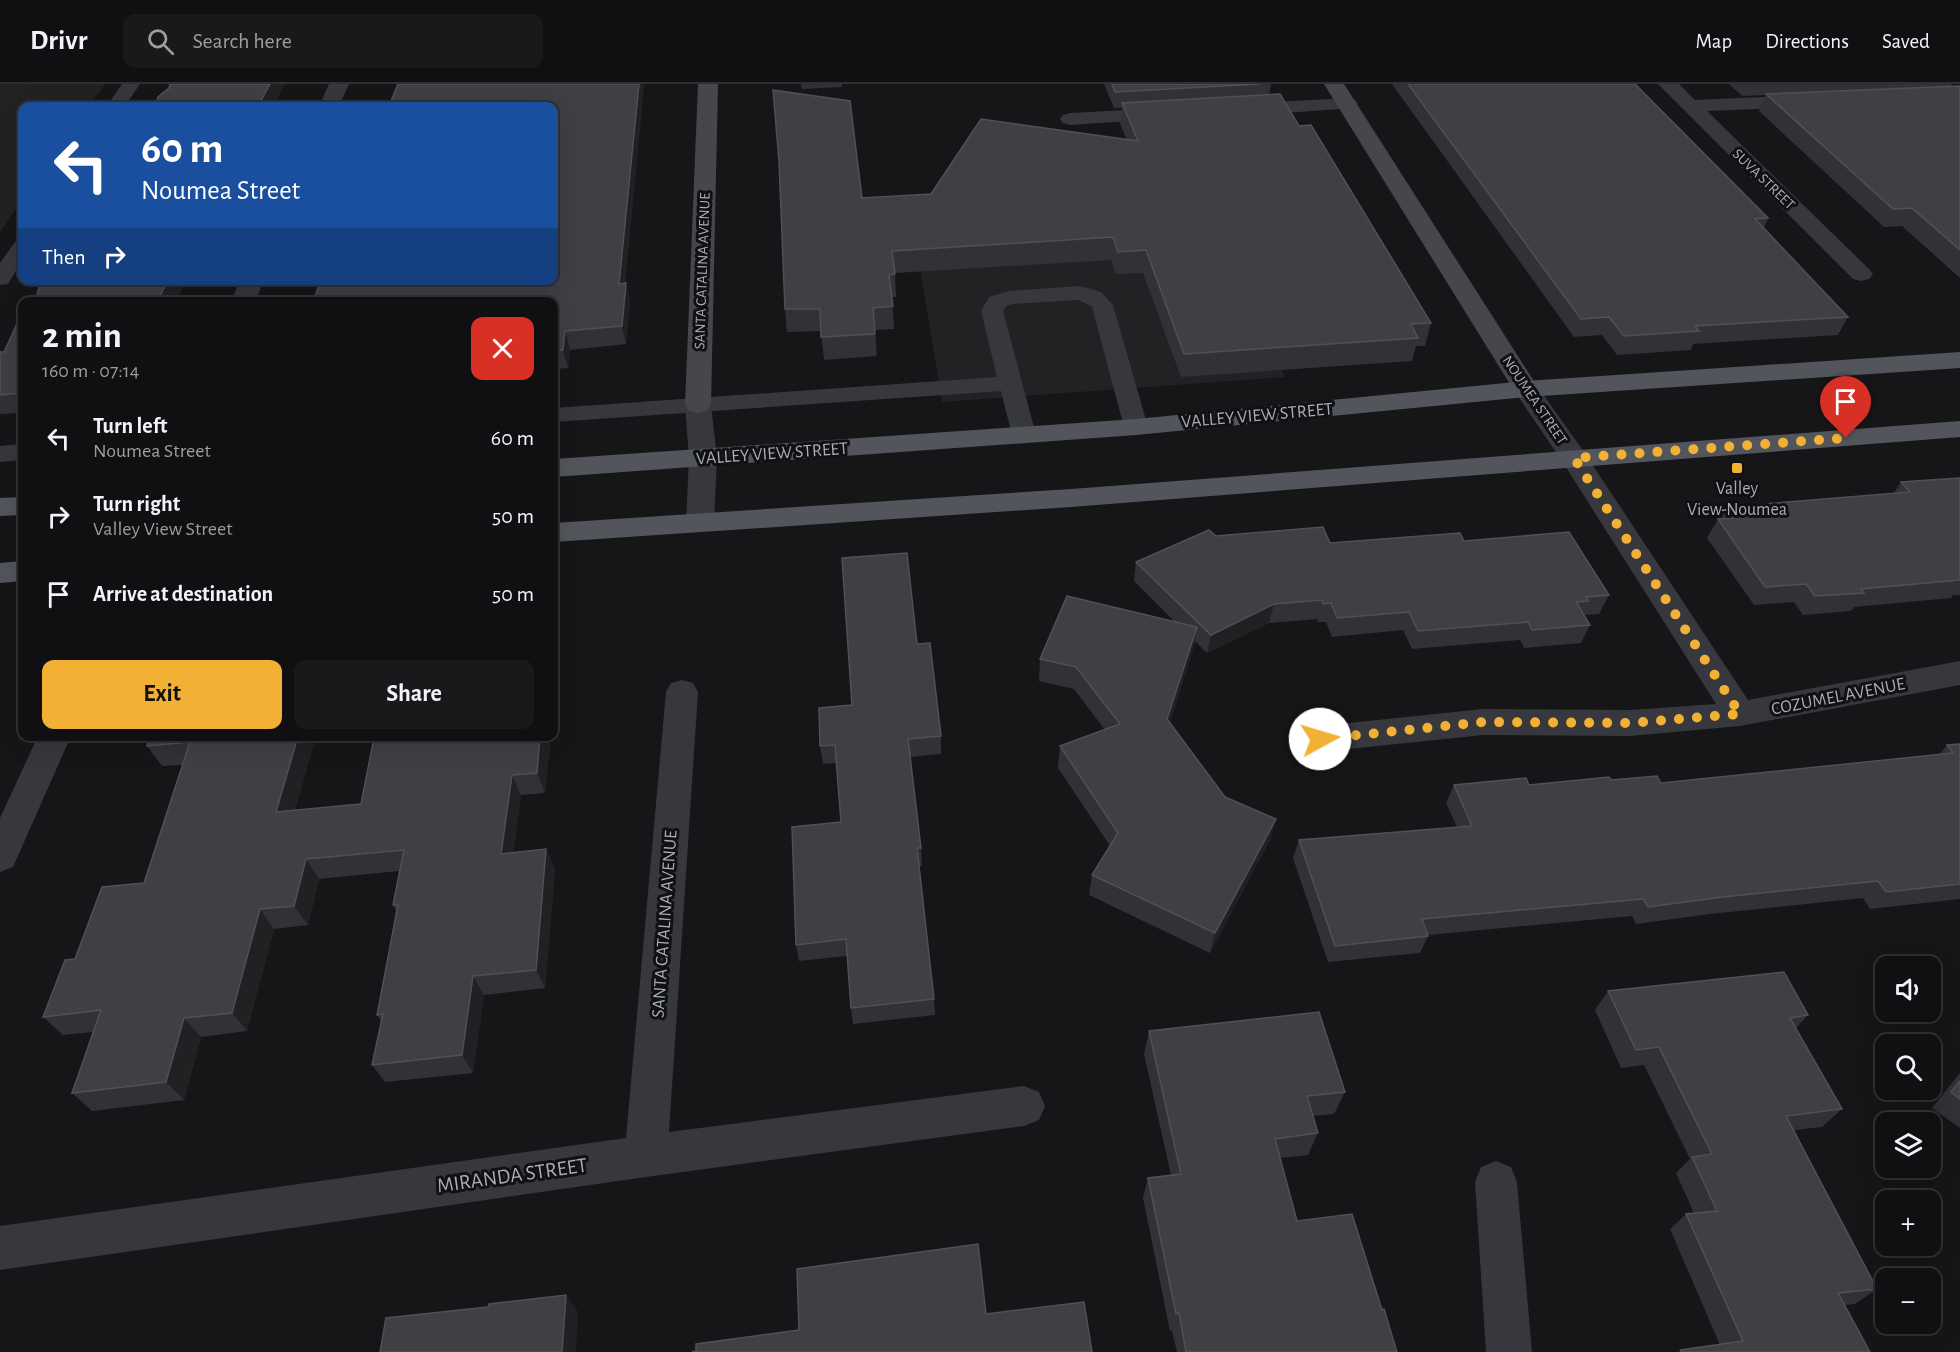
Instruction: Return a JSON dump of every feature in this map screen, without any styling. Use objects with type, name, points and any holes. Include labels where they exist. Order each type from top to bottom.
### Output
[{"type":"main road","name":"VALLEY VIEW STREET","points":[[558,468],[1136,427],[1526,390],[1960,360]]},
{"type":"main road","points":[[558,532],[1071,498],[1960,429]]},
{"type":"main road","points":[[0,507],[18,506]]},
{"type":"main road","points":[[0,573],[18,571]]},
{"type":"street","points":[[331,102],[339,84]]},
{"type":"street","name":"SANTA CATALINA AVENUE","points":[[700,522],[703,458],[698,405],[708,84]]},
{"type":"street","name":"NOUMEA STREET","points":[[1334,84],[1526,390],[1574,458],[1740,714]]},
{"type":"street","name":"SUVA STREET","points":[[1668,84],[1861,274]]},
{"type":"street","points":[[1690,106],[1831,100]]},
{"type":"street","points":[[1220,111],[1347,104]]},
{"type":"street","points":[[1070,119],[1185,113]]},
{"type":"street","name":"COZUMEL AVENUE","points":[[1320,739],[1484,722],[1630,723],[1740,714],[1960,673]]},
{"type":"street","name":"SANTA CATALINA AVENUE","points":[[646,1156],[682,692]]},
{"type":"street","points":[[0,857],[53,741]]},
{"type":"street","name":"MIRANDA STREET","points":[[0,1248],[646,1156],[1024,1106]]},
{"type":"street","points":[[1496,1182],[1509,1352]]},
{"type":"lane","points":[[119,102],[131,84]]},
{"type":"lane","points":[[0,279],[18,252]]},
{"type":"lane","points":[[1024,435],[992,311],[997,302],[1009,298],[1080,293],[1093,297],[1102,305],[1136,427]]},
{"type":"lane","points":[[558,416],[1010,383]]},
{"type":"lane","points":[[0,454],[18,452]]},
{"type":"shaded area","points":[[0,84],[105,84],[92,102],[18,102],[18,206],[0,232]]},
{"type":"shaded area","points":[[1208,201],[1285,377],[942,402],[912,222]]},
{"type":"building","points":[[170,84],[270,84],[260,102],[157,102],[158,97],[169,88]]},
{"type":"building","points":[[398,84],[639,84],[619,284],[626,283],[622,326],[565,331],[563,350],[558,350],[558,297],[315,297],[319,285],[558,285],[558,102],[391,102]]},
{"type":"building","points":[[1112,84],[1259,84],[1115,92]]},
{"type":"building","points":[[1408,84],[1635,84],[1768,218],[1755,219],[1848,317],[1695,326],[1699,331],[1624,336],[1609,317],[1581,319]]},
{"type":"building","points":[[1960,86],[1960,250],[1912,208],[1893,209],[1766,94]]},
{"type":"building","points":[[773,90],[850,101],[862,198],[931,194],[981,119],[1138,141],[1122,103],[1280,94],[1299,126],[1311,125],[1431,323],[1411,324],[1418,338],[1184,354],[1146,250],[1118,252],[1113,237],[892,251],[895,274],[889,275],[893,306],[873,308],[875,334],[821,337],[820,309],[785,309],[779,161]]},
{"type":"building","points":[[40,285],[166,285],[160,297],[36,297]]},
{"type":"building","points":[[18,321],[18,393],[0,395],[0,352],[4,352]]},
{"type":"building","points":[[1960,478],[1960,580],[1861,589],[1864,593],[1815,596],[1806,584],[1765,587],[1718,519],[1736,518],[1727,507],[1910,492],[1901,482]]},
{"type":"building","points":[[1323,527],[1330,543],[1460,533],[1464,541],[1569,532],[1609,595],[1586,597],[1588,601],[1576,602],[1590,625],[1532,630],[1528,622],[1418,631],[1409,612],[1337,618],[1331,603],[1323,604],[1322,600],[1274,604],[1211,635],[1136,562],[1209,530],[1216,536]]},
{"type":"building","points":[[907,553],[917,644],[930,643],[941,736],[908,739],[921,848],[917,848],[934,999],[851,1008],[846,939],[796,945],[792,827],[841,822],[835,745],[820,746],[819,708],[852,705],[842,558]]},
{"type":"building","points":[[1067,596],[1197,627],[1167,719],[1225,797],[1276,819],[1215,933],[1092,875],[1118,833],[1060,746],[1120,724],[1076,667],[1040,659]]},
{"type":"building","points":[[149,741],[297,741],[276,812],[361,804],[373,741],[540,741],[537,773],[512,775],[501,854],[546,849],[536,970],[473,976],[462,1055],[372,1065],[383,1014],[377,1015],[398,905],[393,905],[404,850],[306,859],[294,906],[260,909],[232,1013],[184,1018],[166,1082],[72,1093],[101,1010],[43,1017],[65,960],[75,959],[102,887],[144,883],[190,742],[147,746]]},
{"type":"building","points":[[1960,744],[1960,884],[1886,892],[1878,881],[1648,907],[1643,899],[1422,919],[1428,936],[1335,946],[1299,840],[1472,826],[1454,785],[1526,778],[1529,785],[1609,777],[1611,780],[1657,776],[1661,783],[1953,753],[1947,745]]},
{"type":"building","points":[[1784,972],[1808,1015],[1790,1018],[1842,1109],[1786,1116],[1875,1285],[1875,1289],[1838,1293],[1870,1352],[1681,1352],[1681,1350],[1743,1341],[1686,1214],[1717,1211],[1692,1157],[1712,1154],[1659,1047],[1636,1050],[1608,991]]},
{"type":"building","points":[[1319,1012],[1345,1092],[1307,1096],[1318,1133],[1275,1139],[1297,1221],[1352,1214],[1397,1352],[1186,1352],[1148,1178],[1181,1174],[1149,1031]]},
{"type":"building","points":[[1960,1081],[1960,1099],[1951,1092]]},
{"type":"building","points":[[978,1244],[986,1314],[1084,1302],[1092,1352],[692,1352],[696,1351],[696,1344],[799,1330],[797,1269]]},
{"type":"building","points":[[566,1295],[562,1352],[380,1352],[386,1318],[488,1307],[489,1304]]},
{"type":"place","name":"Valley View-Noumea","points":[[1737,468]]},
{"type":"route","points":[[1320,739],[1484,722],[1630,723],[1740,714],[1574,458],[1846,438]]}]
